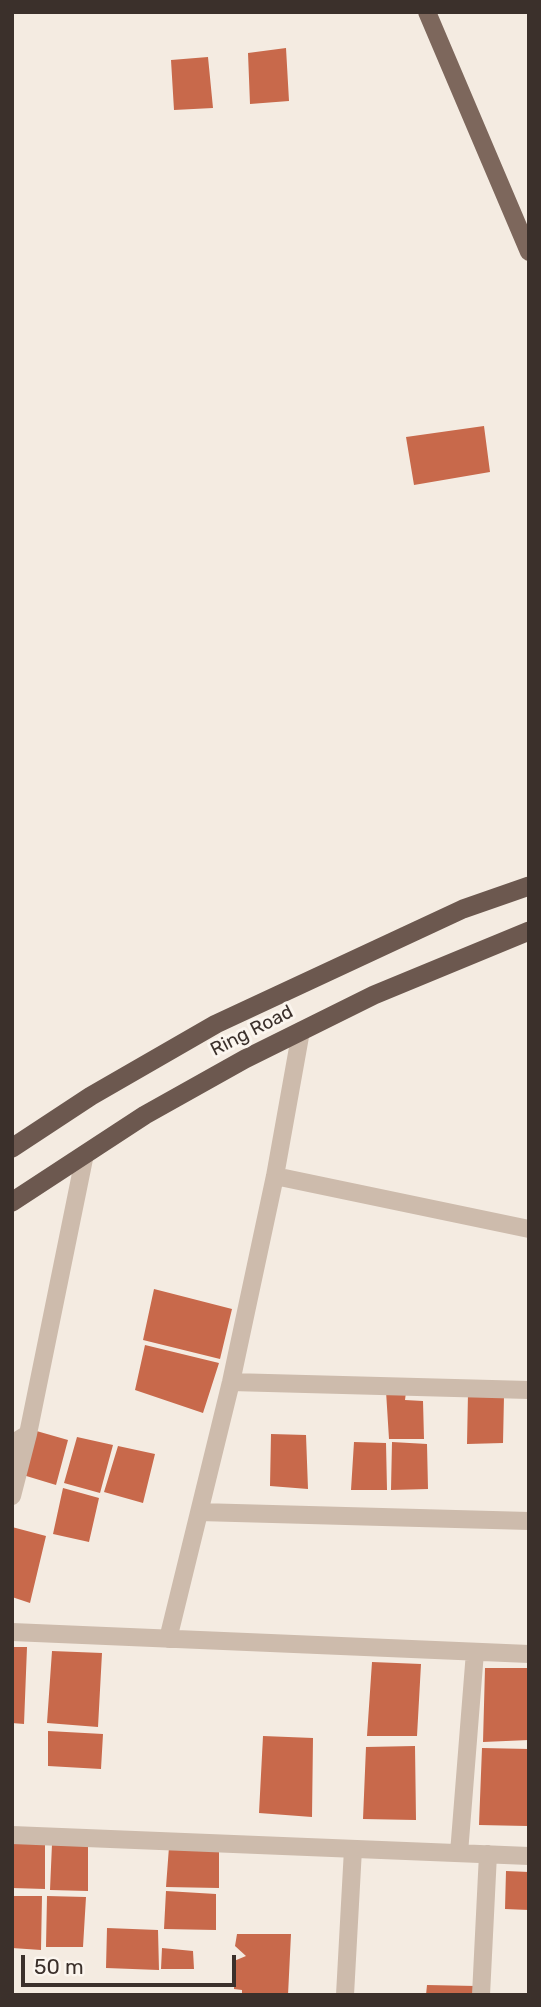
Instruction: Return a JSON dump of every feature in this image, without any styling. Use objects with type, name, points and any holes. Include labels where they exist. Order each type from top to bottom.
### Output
[{"type":"highway","name":"Ring Road","points":[[12,1148],[91,1096],[216,1024],[463,909],[529,886]]},
{"type":"highway","name":"Ring Road","points":[[12,1202],[145,1115],[245,1059],[374,995],[529,931]]},
{"type":"main road","points":[[427,12],[529,251]]},
{"type":"street","points":[[168,1639],[230,1382],[275,1176],[301,1031]]},
{"type":"street","points":[[12,1496],[28,1434],[85,1154]]},
{"type":"street","points":[[275,1176],[529,1229]]},
{"type":"street","points":[[230,1382],[529,1391]]},
{"type":"street","points":[[12,1444],[28,1434]]},
{"type":"street","points":[[199,1512],[529,1521]]},
{"type":"street","points":[[12,1632],[529,1654]]},
{"type":"street","points":[[459,1853],[475,1652]]},
{"type":"street","points":[[12,1835],[529,1856]]},
{"type":"street","points":[[345,1995],[353,1849]]},
{"type":"street","points":[[481,1995],[488,1854]]},
{"type":"building","points":[[286,48],[289,101],[250,104],[248,53]]},
{"type":"building","points":[[208,57],[213,108],[174,110],[171,60]]},
{"type":"building","points":[[484,426],[490,472],[414,485],[406,437]]},
{"type":"building","points":[[154,1289],[232,1309],[220,1359],[143,1340]]},
{"type":"building","points":[[145,1345],[219,1363],[203,1413],[135,1390]]},
{"type":"building","points":[[386,1391],[406,1392],[405,1400],[423,1401],[424,1439],[389,1439]]},
{"type":"building","points":[[468,1393],[504,1396],[503,1443],[467,1444]]},
{"type":"building","points":[[33,1430],[68,1440],[56,1485],[23,1475]]},
{"type":"building","points":[[271,1434],[306,1435],[308,1489],[270,1486]]},
{"type":"building","points":[[77,1437],[113,1445],[100,1493],[64,1483]]},
{"type":"building","points":[[354,1442],[386,1443],[387,1490],[351,1490]]},
{"type":"building","points":[[392,1442],[427,1444],[428,1489],[391,1490]]},
{"type":"building","points":[[118,1446],[155,1454],[143,1503],[104,1492]]},
{"type":"building","points":[[63,1488],[99,1498],[89,1542],[53,1534]]},
{"type":"building","points":[[12,1527],[46,1536],[30,1603],[12,1597]]},
{"type":"building","points":[[12,1647],[27,1647],[24,1724],[12,1723]]},
{"type":"building","points":[[52,1651],[102,1653],[98,1727],[47,1723]]},
{"type":"building","points":[[372,1662],[421,1664],[417,1736],[367,1736]]},
{"type":"building","points":[[485,1668],[529,1668],[529,1740],[483,1742]]},
{"type":"building","points":[[48,1731],[103,1734],[101,1769],[48,1766]]},
{"type":"building","points":[[263,1736],[313,1738],[312,1817],[259,1813]]},
{"type":"building","points":[[415,1746],[416,1820],[363,1819],[366,1747]]},
{"type":"building","points":[[482,1748],[529,1749],[527,1826],[479,1825]]},
{"type":"building","points":[[12,1842],[45,1842],[45,1889],[12,1888]]},
{"type":"building","points":[[52,1844],[88,1844],[88,1891],[50,1890]]},
{"type":"building","points":[[169,1847],[219,1850],[219,1888],[166,1887]]},
{"type":"building","points":[[506,1871],[529,1872],[529,1910],[505,1909]]},
{"type":"building","points":[[166,1891],[216,1894],[216,1930],[164,1929]]},
{"type":"building","points":[[12,1896],[42,1896],[41,1950],[12,1948]]},
{"type":"building","points":[[47,1896],[86,1897],[83,1947],[46,1947]]},
{"type":"building","points":[[107,1928],[158,1930],[159,1970],[106,1968]]},
{"type":"building","points":[[237,1934],[291,1934],[288,1995],[242,1995],[242,1990],[234,1989],[234,1961],[246,1956],[235,1946]]},
{"type":"building","points":[[162,1948],[193,1951],[194,1969],[161,1969]]},
{"type":"building","points":[[427,1985],[476,1986],[476,1995],[426,1995]]}]
